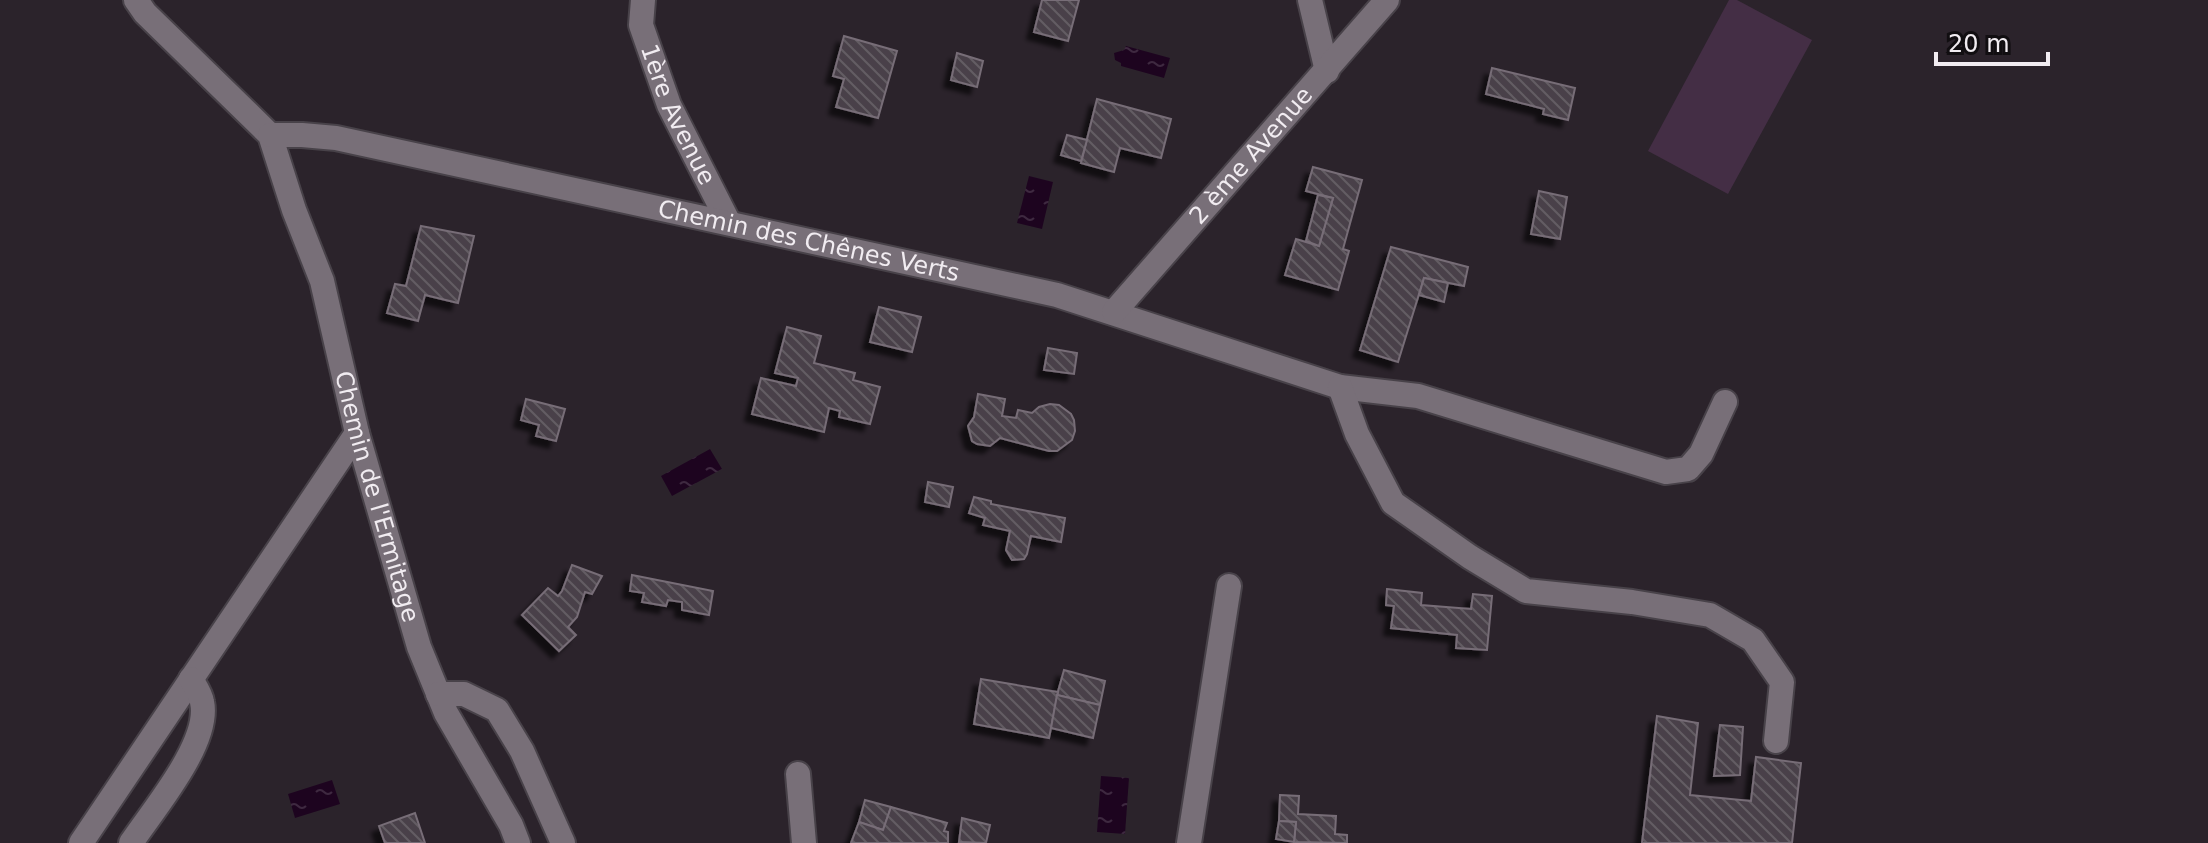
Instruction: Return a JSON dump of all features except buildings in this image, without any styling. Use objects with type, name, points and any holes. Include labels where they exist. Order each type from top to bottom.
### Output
[{"type":"street","points":[[136,0],[145,13],[270,135]]},
{"type":"street","name":"1ère Avenue","points":[[643,0],[641,25],[669,105],[729,223]]},
{"type":"street","points":[[1310,0],[1327,71]]},
{"type":"street","name":"2 ème Avenue","points":[[1114,312],[1387,0]]},
{"type":"street","name":"Chemin des Chênes Verts","points":[[270,135],[336,138],[1057,295],[1340,387],[1418,396],[1666,472],[1688,469],[1701,454],[1725,402]]},
{"type":"street","name":"Chemin de l'Ermitage","points":[[270,135],[294,210],[322,281],[357,433],[419,647],[446,713],[511,825],[518,843]]},
{"type":"street","points":[[1340,387],[1357,434],[1393,503],[1470,557],[1526,591],[1632,602],[1710,615],[1753,640],[1782,682],[1776,741]]},
{"type":"street","points":[[81,843],[357,433]]},
{"type":"street","points":[[1189,843],[1229,586]]},
{"type":"street","points":[[131,843],[196,746],[202,725],[202,702],[191,679]]},
{"type":"street","points":[[438,694],[464,694],[497,710],[522,751],[563,843]]},
{"type":"street","points":[[798,774],[804,843]]},
{"type":"shaded area","points":[[1729,0],[1737,0],[1812,40],[1728,194],[1648,151]]},
{"type":"water","points":[[1126,46],[1170,58],[1164,78],[1121,66],[1115,60],[1114,53],[1124,50]]},
{"type":"water","points":[[1029,176],[1053,182],[1042,229],[1017,223]]},
{"type":"water","points":[[710,449],[722,469],[672,496],[661,476]]},
{"type":"water","points":[[1101,776],[1129,778],[1125,834],[1097,832]]},
{"type":"water","points":[[332,780],[340,804],[295,818],[288,794]]}]
